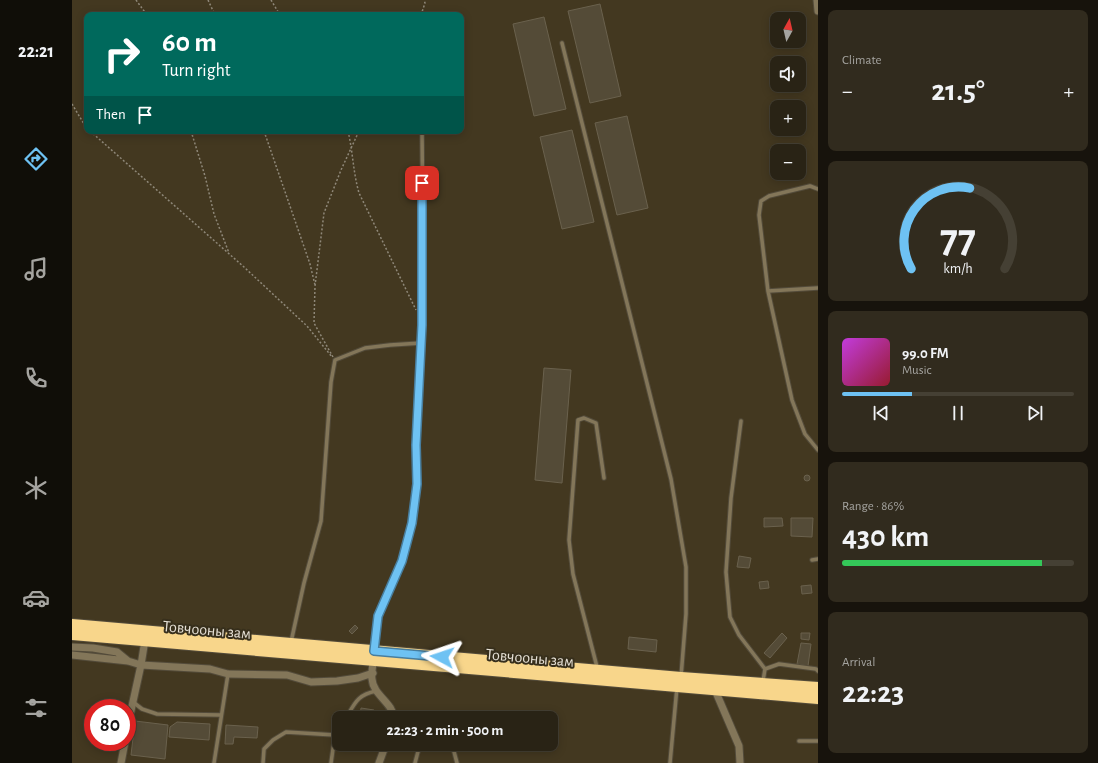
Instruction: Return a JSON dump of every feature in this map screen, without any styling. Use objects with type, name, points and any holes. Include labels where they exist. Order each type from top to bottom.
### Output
[{"type":"highway","name":"Товчооны зам","points":[[72,625],[291,644],[374,655],[679,682],[759,684],[818,688]]},
{"type":"highway","name":"Товчооны зам","points":[[72,634],[598,670],[679,682],[715,690],[818,698]]},
{"type":"street","points":[[816,0],[818,11]]},
{"type":"street","points":[[133,699],[145,640]]},
{"type":"street","points":[[72,647],[93,648],[117,652],[128,661]]},
{"type":"street","points":[[72,655],[128,661],[141,664],[210,669],[228,674],[287,675],[311,682],[337,682],[358,678],[373,673]]},
{"type":"street","points":[[374,655],[372,680],[377,691],[392,711]]},
{"type":"street","points":[[715,690],[738,746],[740,763]]},
{"type":"street","points":[[121,763],[123,751]]},
{"type":"street","points":[[378,763],[383,751]]},
{"type":"lane","points":[[562,43],[671,479],[686,567],[686,614],[670,763]]},
{"type":"lane","points":[[374,655],[378,616],[402,561],[412,523],[417,484],[416,445],[422,325],[422,134]]},
{"type":"lane","points":[[818,189],[810,186],[769,196],[761,201],[758,215],[768,291],[792,400],[805,434],[818,450]]},
{"type":"lane","points":[[768,291],[818,288]]},
{"type":"lane","points":[[291,644],[304,583],[321,521],[331,382],[335,360],[366,348],[421,343]]},
{"type":"lane","points":[[598,670],[574,574],[569,540],[578,420],[584,418],[596,422],[604,478]]},
{"type":"lane","points":[[741,421],[731,498],[726,572],[730,617],[739,635],[765,669],[764,680],[759,684]]},
{"type":"lane","points":[[812,560],[818,559]]},
{"type":"lane","points":[[765,669],[779,664],[816,669],[818,671]]},
{"type":"lane","points":[[214,763],[228,674]]},
{"type":"lane","points":[[350,711],[357,700],[365,693],[377,691]]},
{"type":"lane","points":[[136,705],[142,709],[157,714],[221,715]]},
{"type":"lane","points":[[263,763],[264,749],[273,740],[286,732],[332,735]]},
{"type":"lane","points":[[799,740],[818,741]]},
{"type":"lane","points":[[331,763],[333,751]]},
{"type":"lane","points":[[415,763],[418,751]]},
{"type":"lane","points":[[453,751],[456,763]]},
{"type":"path","points":[[136,0],[145,12]]},
{"type":"path","points":[[208,0],[214,12]]},
{"type":"path","points":[[271,0],[278,12]]},
{"type":"path","points":[[422,12],[425,4],[424,0]]},
{"type":"path","points":[[72,104],[84,123]]},
{"type":"path","points":[[93,134],[229,254],[307,326],[335,360]]},
{"type":"path","points":[[192,134],[205,176],[214,214],[229,254]]},
{"type":"path","points":[[265,134],[310,264],[316,286]]},
{"type":"path","points":[[349,134],[352,146],[354,176],[358,193],[417,311]]},
{"type":"path","points":[[335,360],[314,323],[316,286],[324,213],[358,134]]},
{"type":"shaded area","points":[[72,0],[818,0],[818,763],[72,763]]},
{"type":"building","points":[[600,4],[621,96],[590,103],[568,11]]},
{"type":"building","points":[[544,17],[566,109],[534,116],[513,24]]},
{"type":"building","points":[[627,116],[648,208],[617,215],[595,123]]},
{"type":"building","points":[[572,130],[594,222],[562,229],[540,137]]},
{"type":"building","points":[[544,368],[571,370],[562,483],[535,480]]},
{"type":"building","points":[[807,475],[810,478],[807,481],[804,478]]},
{"type":"building","points":[[764,518],[782,518],[783,526],[764,527]]},
{"type":"building","points":[[791,518],[813,518],[812,537],[791,536]]},
{"type":"building","points":[[739,556],[751,558],[749,568],[737,567]]},
{"type":"building","points":[[768,581],[769,588],[760,589],[759,582]]},
{"type":"building","points":[[811,585],[812,593],[802,594],[801,586]]},
{"type":"building","points":[[355,625],[358,628],[352,634],[349,631]]},
{"type":"building","points":[[782,633],[787,638],[770,658],[764,653]]},
{"type":"building","points":[[801,633],[810,633],[809,640],[801,639]]},
{"type":"building","points":[[629,637],[657,640],[656,652],[628,649]]},
{"type":"building","points":[[801,643],[811,644],[808,666],[797,664]]},
{"type":"building","points":[[361,708],[374,710],[374,711],[361,711]]},
{"type":"building","points":[[136,721],[168,725],[165,759],[131,755],[131,751],[136,751]]},
{"type":"building","points":[[177,722],[210,724],[209,740],[169,737],[170,727]]},
{"type":"building","points":[[226,725],[258,727],[257,738],[234,737],[233,744],[225,744]]},
{"type":"route","points":[[422,183],[422,325],[416,445],[417,484],[412,523],[402,561],[378,616],[374,651],[442,657]]}]
